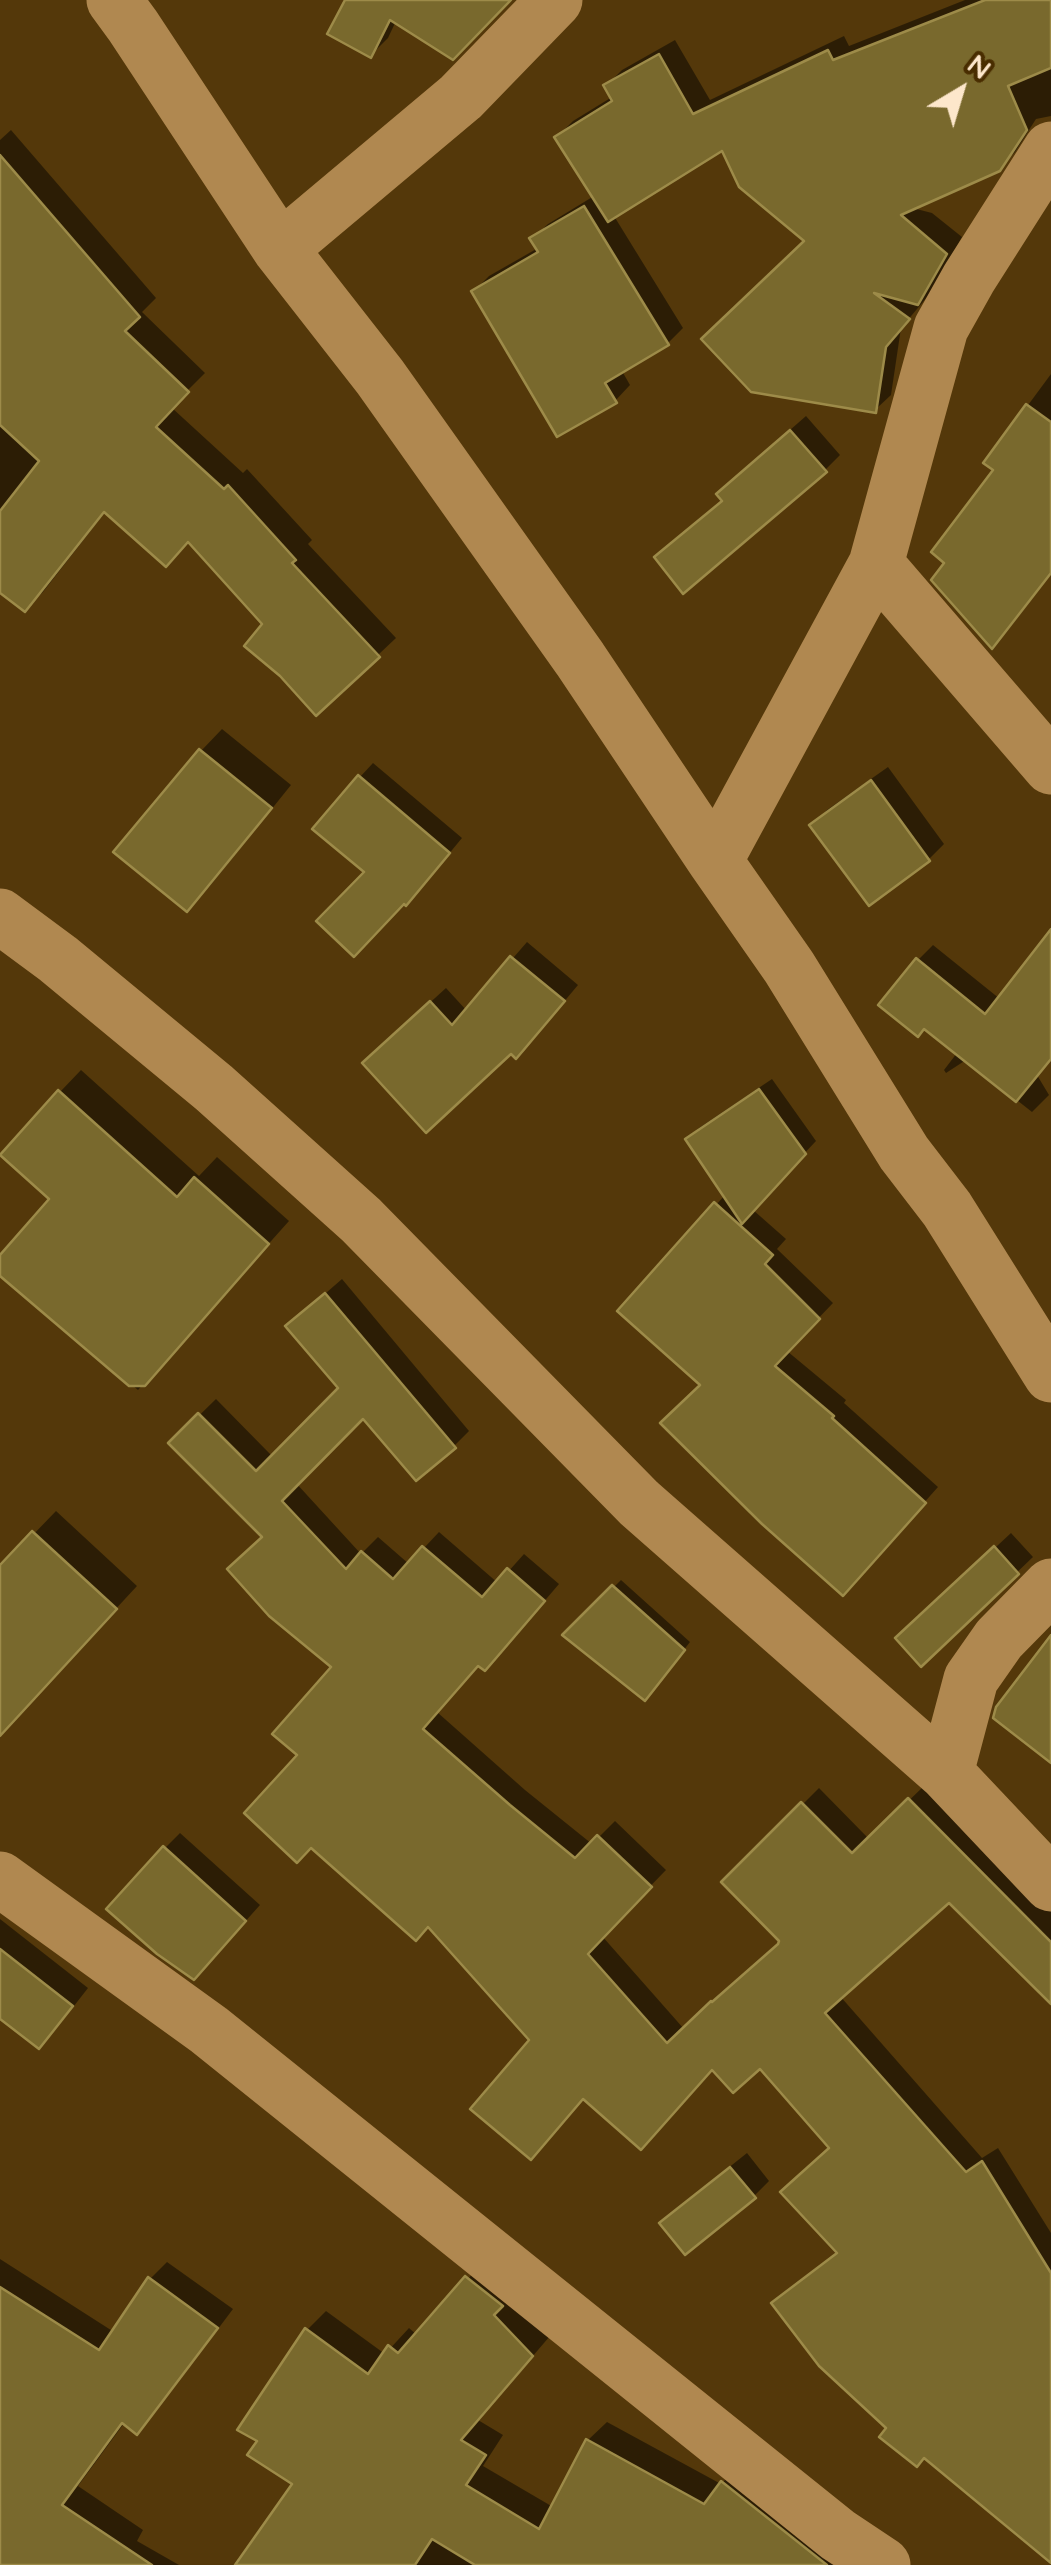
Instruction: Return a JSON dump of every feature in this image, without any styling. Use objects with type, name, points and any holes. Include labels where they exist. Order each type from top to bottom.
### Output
[{"type":"street","points":[[114,0],[280,249],[380,377],[569,643],[789,967],[904,1153],[946,1209],[1051,1375]]},
{"type":"street","points":[[280,249],[460,97],[555,0]]},
{"type":"street","points":[[715,861],[876,564],[941,328],[1051,149]]},
{"type":"street","points":[[876,564],[1051,766]]},
{"type":"street","points":[[0,916],[58,958],[214,1088],[346,1207],[639,1503],[946,1773],[1051,1884]]},
{"type":"street","points":[[946,1773],[971,1679],[999,1639],[1051,1586]]},
{"type":"street","points":[[0,1879],[209,2030],[838,2535],[883,2565]]},
{"type":"building","points":[[345,0],[511,0],[453,60],[390,20],[371,58],[327,34]]},
{"type":"building","points":[[985,0],[1051,0],[1051,68],[1008,86],[1027,130],[1000,171],[901,215],[947,254],[918,305],[874,293],[910,319],[886,347],[876,413],[751,392],[701,339],[804,241],[739,187],[722,151],[608,222],[554,137],[612,101],[603,85],[659,54],[693,114],[828,50],[833,60]]},
{"type":"building","points":[[0,155],[140,317],[125,331],[189,392],[156,427],[224,489],[228,485],[296,560],[292,563],[380,657],[316,716],[280,676],[244,646],[262,624],[188,542],[166,567],[104,512],[25,612],[0,593],[0,511],[39,461],[0,425]]},
{"type":"building","points":[[584,206],[669,345],[605,383],[617,403],[557,437],[471,291],[538,252],[529,238]]},
{"type":"building","points":[[1026,404],[1051,422],[1051,573],[992,649],[931,580],[944,563],[931,552],[993,470],[983,463]]},
{"type":"building","points":[[790,430],[827,472],[683,594],[654,557],[722,501],[716,494]]},
{"type":"building","points":[[199,749],[272,808],[187,912],[113,852]]},
{"type":"building","points":[[358,775],[450,853],[406,906],[354,957],[316,921],[364,872],[312,829]]},
{"type":"building","points":[[871,780],[930,861],[869,906],[809,825]]},
{"type":"building","points":[[1051,929],[1051,1059],[1016,1102],[924,1029],[918,1037],[878,1005],[916,958],[985,1014]]},
{"type":"building","points":[[510,956],[565,1001],[516,1059],[511,1054],[426,1133],[362,1063],[430,1001],[452,1025]]},
{"type":"building","points":[[759,1089],[806,1154],[742,1224],[685,1139]]},
{"type":"building","points":[[58,1090],[177,1197],[194,1177],[269,1244],[145,1386],[129,1386],[0,1276],[0,1255],[49,1199],[0,1155]]},
{"type":"building","points":[[714,1202],[773,1255],[765,1264],[820,1319],[775,1366],[926,1503],[843,1596],[762,1524],[660,1423],[700,1385],[617,1311]]},
{"type":"building","points":[[325,1293],[456,1448],[416,1481],[363,1419],[282,1501],[346,1569],[361,1551],[393,1579],[422,1546],[482,1597],[507,1568],[545,1601],[485,1671],[478,1666],[423,1729],[575,1858],[597,1835],[652,1887],[588,1954],[667,2043],[778,1944],[721,1882],[801,1802],[852,1853],[908,1798],[1051,1942],[1051,2004],[949,1903],[825,2013],[966,2172],[982,2161],[1051,2273],[1051,2563],[924,2458],[917,2467],[879,2437],[886,2428],[819,2366],[771,2303],[837,2253],[780,2192],[829,2148],[760,2069],[733,2093],[712,2070],[641,2150],[583,2099],[531,2160],[470,2109],[529,2040],[428,1927],[416,1941],[311,1848],[297,1863],[244,1813],[297,1755],[272,1734],[331,1667],[269,1616],[227,1569],[262,1537],[168,1443],[198,1413],[256,1471],[338,1388],[285,1326]]},
{"type":"building","points":[[32,1531],[117,1609],[0,1736],[0,1565]]},
{"type":"building","points":[[994,1546],[1019,1574],[921,1667],[895,1638]]},
{"type":"building","points":[[612,1585],[685,1650],[645,1701],[562,1635]]},
{"type":"building","points":[[1051,1635],[1051,1763],[993,1718],[996,1707]]},
{"type":"building","points":[[163,1846],[246,1921],[194,1980],[106,1909]]},
{"type":"building","points":[[0,1949],[73,2006],[39,2049],[0,2019]]},
{"type":"building","points":[[730,2167],[756,2198],[685,2255],[659,2223]]},
{"type":"building","points":[[465,2276],[503,2306],[494,2315],[533,2356],[461,2440],[486,2455],[466,2485],[539,2529],[586,2439],[704,2504],[721,2481],[827,2565],[475,2565],[432,2539],[415,2565],[235,2565],[292,2484],[247,2455],[257,2441],[237,2430],[305,2328],[368,2374],[388,2345],[398,2353]]},
{"type":"building","points":[[148,2277],[218,2328],[137,2435],[122,2423],[62,2505],[152,2565],[0,2565],[0,2287],[99,2350]]}]
